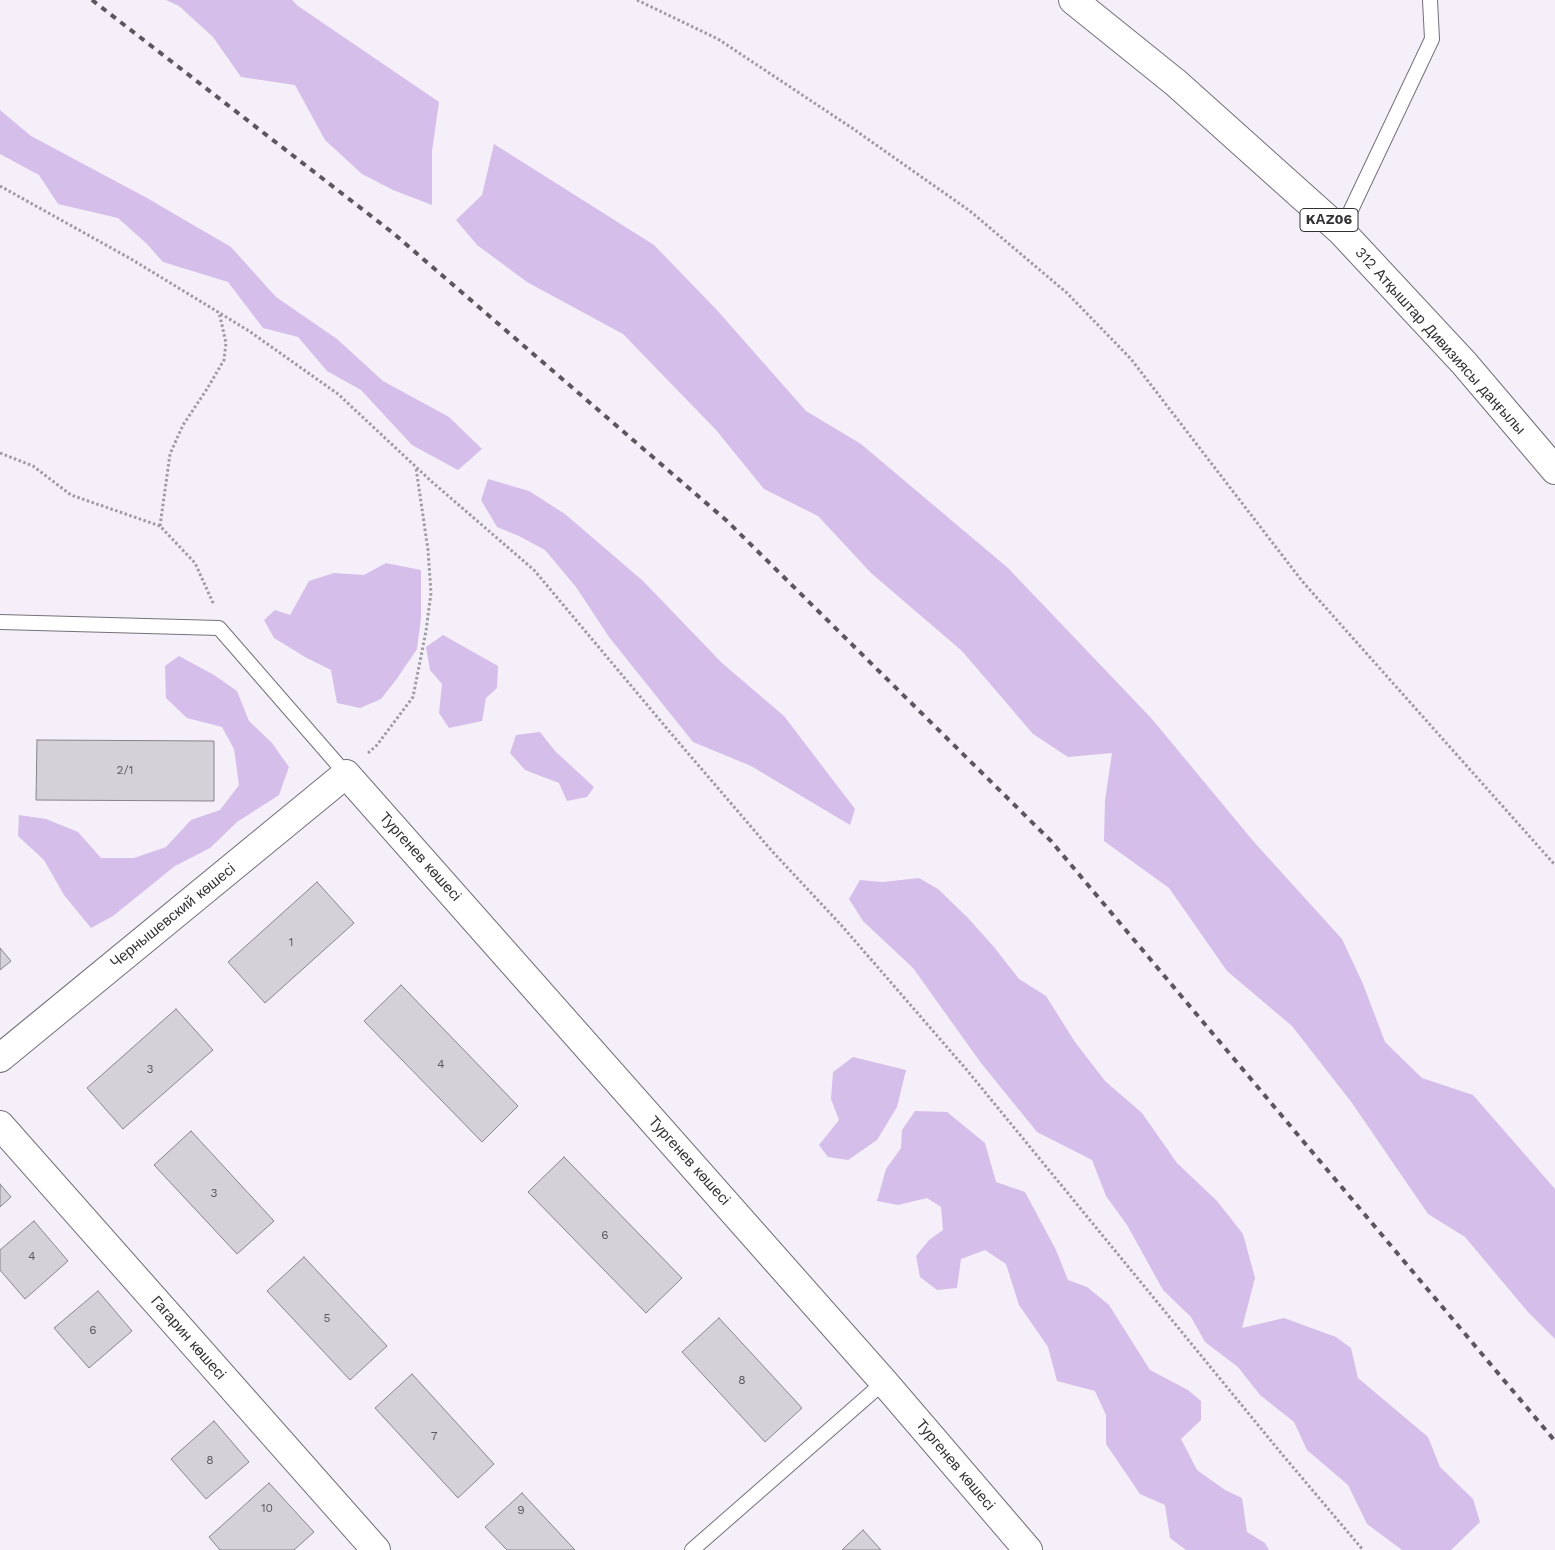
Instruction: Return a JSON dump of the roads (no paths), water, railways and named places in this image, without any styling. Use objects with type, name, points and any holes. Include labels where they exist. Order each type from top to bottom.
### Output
[{"type":"main road","name":"312 Атқыштар Дивизиясы даңғылы","points":[[1073,0],[1176,83],[1341,231],[1464,363],[1555,470]]},
{"type":"main road","name":"Чернышевский көшесі","points":[[0,1058],[346,774]]},
{"type":"main road","name":"Тургенев көшесі","points":[[346,774],[884,1382],[1028,1550]]},
{"type":"main road","name":"Гагарин көшесі","points":[[0,1125],[376,1550]]},
{"type":"lane","points":[[1341,231],[1432,39],[1430,0]]},
{"type":"lane","points":[[0,622],[219,628],[346,774]]},
{"type":"lane","points":[[692,1550],[884,1382]]},
{"type":"railway","points":[[92,0],[393,233],[727,521],[1051,841],[1555,1441]]}]
